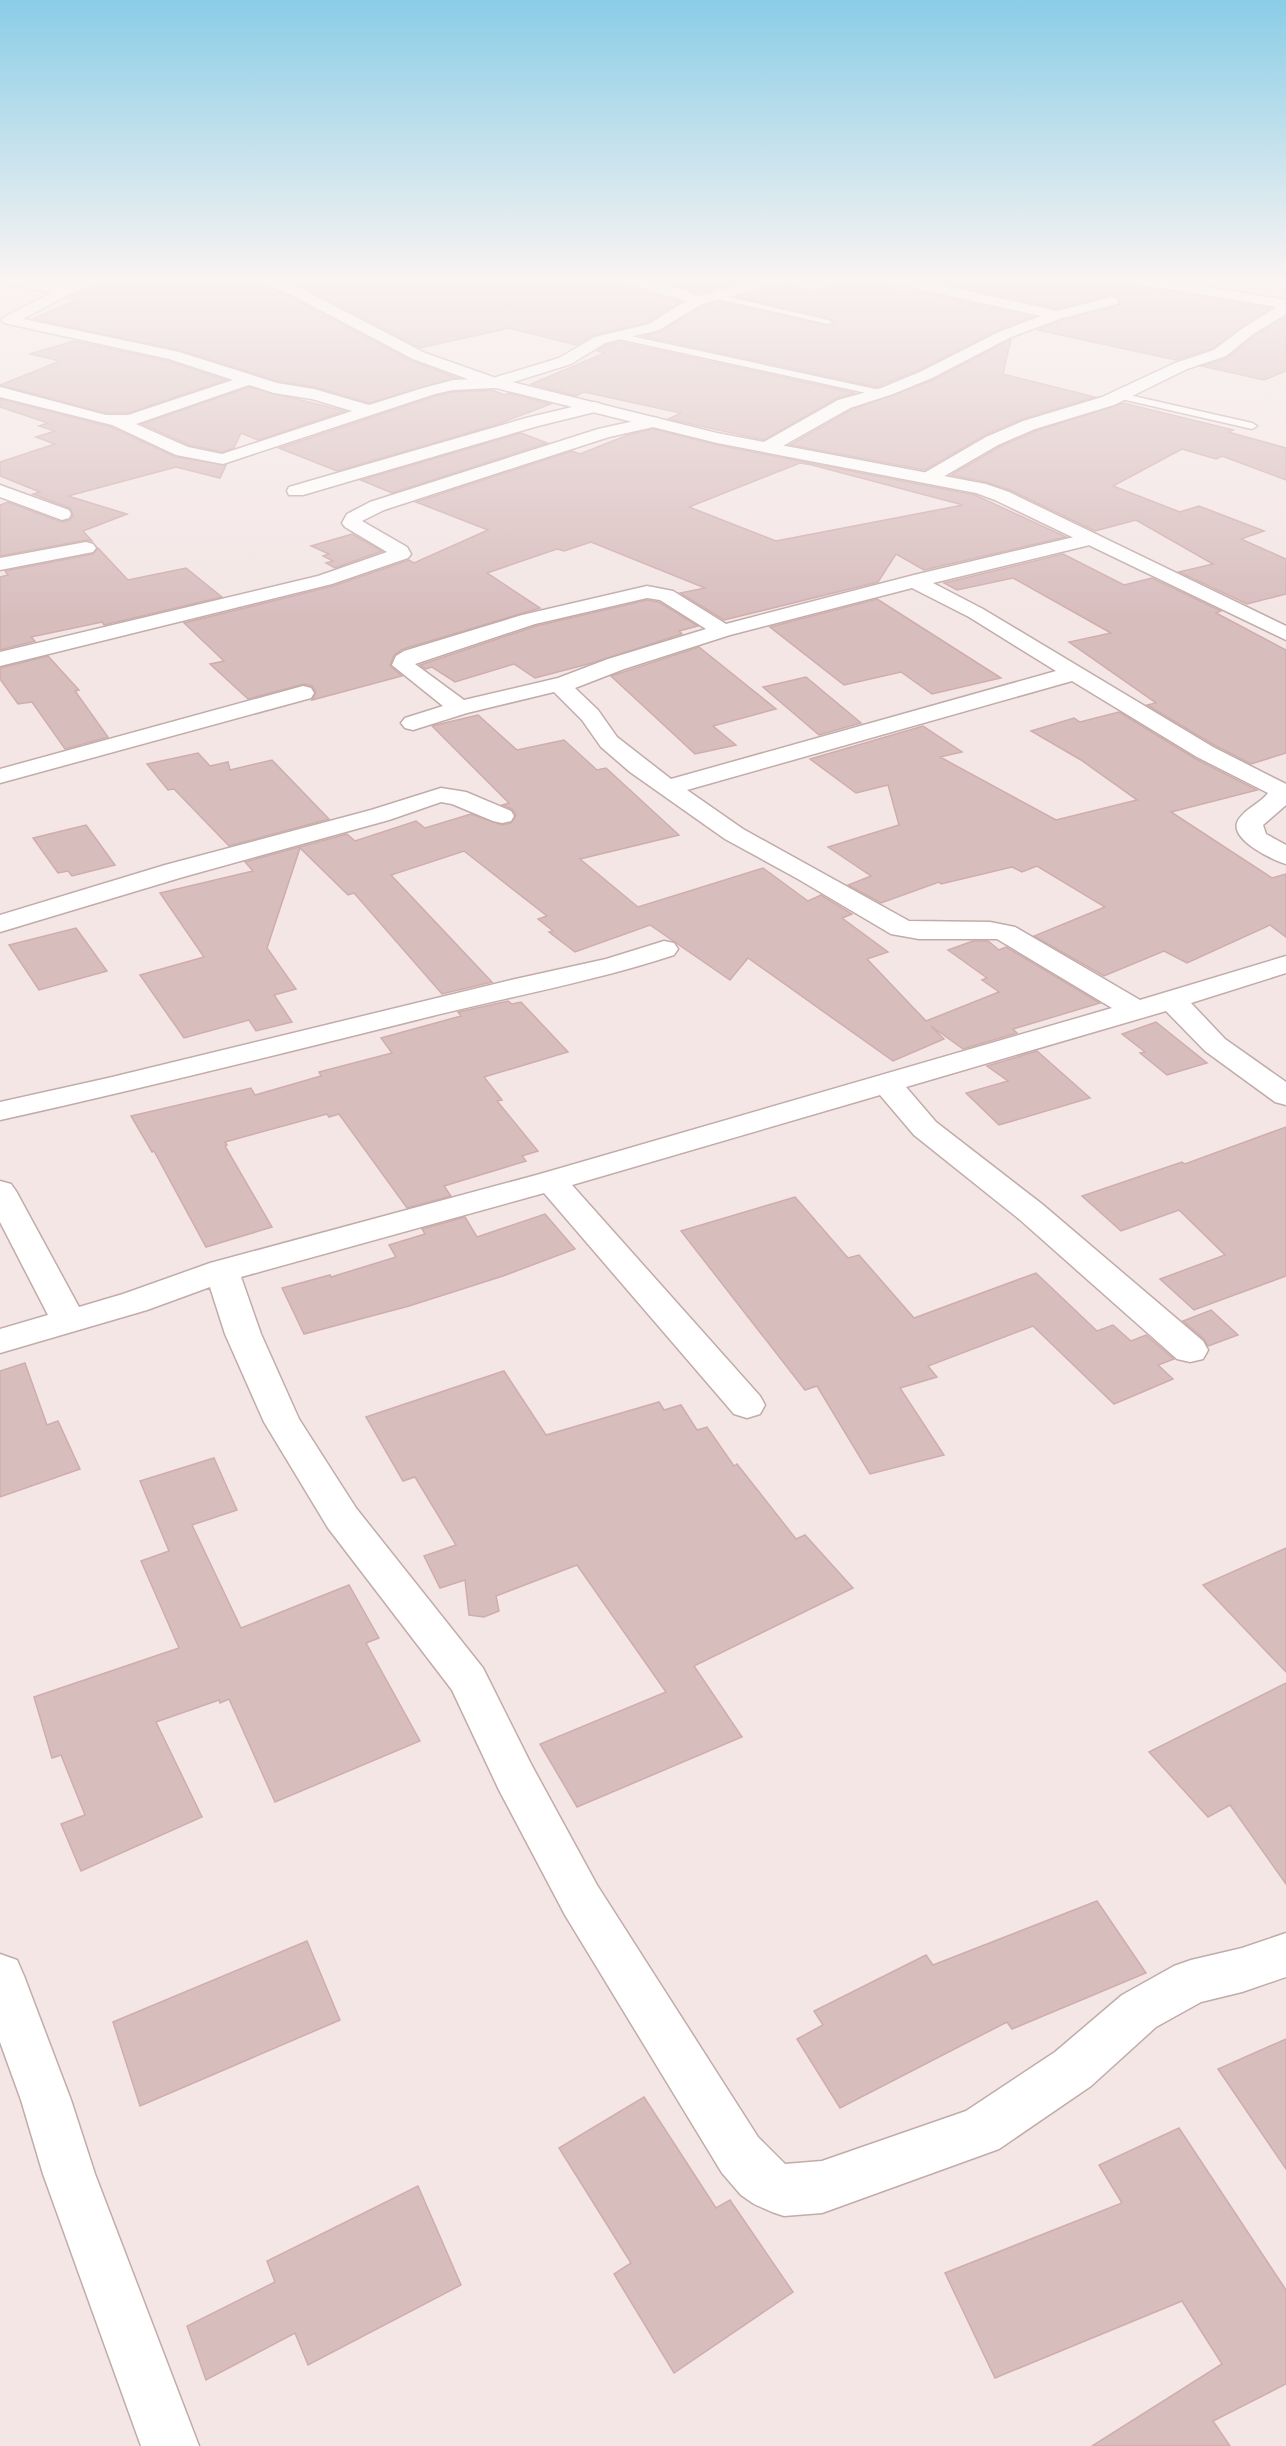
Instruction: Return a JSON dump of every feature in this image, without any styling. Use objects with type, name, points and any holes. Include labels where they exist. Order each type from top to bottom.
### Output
[{"type":"street","points":[[0,392],[117,421],[130,420],[218,390]]},
{"type":"street","points":[[288,390],[314,394],[371,411]]},
{"type":"street","points":[[117,421],[187,453],[205,458],[223,459],[437,390]]},
{"type":"street","points":[[525,390],[652,422],[768,447],[980,488],[1002,496],[1286,634]]},
{"type":"street","points":[[768,447],[844,404],[887,390]]},
{"type":"street","points":[[930,477],[992,441],[1029,425],[1132,390]]},
{"type":"street","points":[[296,491],[532,422],[593,407]]},
{"type":"street","points":[[0,659],[325,580],[391,560],[401,554],[400,551],[352,524],[354,518],[377,506],[593,436],[652,422]]},
{"type":"street","points":[[0,491],[62,514]]},
{"type":"street","points":[[413,723],[460,708],[565,683],[616,664],[723,631],[914,581],[1091,539]]},
{"type":"street","points":[[0,564],[86,548]]},
{"type":"street","points":[[914,581],[976,613],[1205,752],[1280,790],[1280,797],[1250,823],[1250,831],[1257,839],[1286,855]]},
{"type":"street","points":[[460,708],[403,665],[404,661],[412,656],[529,619],[647,592],[666,595],[723,631]]},
{"type":"street","points":[[669,787],[1074,672]]},
{"type":"street","points":[[565,683],[563,689],[590,715],[609,742],[638,767],[734,834],[807,873],[901,928],[919,931],[990,930],[1005,933],[1137,1011]]},
{"type":"street","points":[[0,776],[303,693]]},
{"type":"street","points":[[0,924],[174,871],[380,815],[441,795],[457,797],[502,816]]},
{"type":"street","points":[[0,1111],[108,1087],[511,988],[613,966],[664,949]]},
{"type":"street","points":[[0,1341],[135,1302],[222,1271],[551,1180],[1137,1011],[1286,964]]},
{"type":"street","points":[[1172,1000],[1215,1045],[1286,1096]]},
{"type":"street","points":[[887,1082],[899,1104],[929,1131],[1008,1193],[1190,1350]]},
{"type":"street","points":[[551,1180],[747,1405]]},
{"type":"street","points":[[0,1191],[69,1321]]},
{"type":"street","points":[[222,1271],[243,1334],[282,1422],[342,1518],[468,1680],[515,1777],[581,1899],[740,2156],[759,2177],[772,2186],[784,2190],[822,2187],[981,2132],[1073,2069],[1139,2011],[1191,1982],[1242,1970],[1286,1955]]},
{"type":"street","points":[[0,1976],[46,2100],[69,2175],[170,2446]]},
{"type":"lane","points":[[867,390],[880,393]]},
{"type":"lane","points":[[1120,396],[1252,426]]},
{"type":"building","points":[[19,390],[196,390],[128,413],[106,413]]},
{"type":"building","points":[[240,390],[262,390],[345,411],[258,440],[241,433],[234,448],[222,452],[189,445],[142,424]]},
{"type":"building","points":[[326,390],[414,390],[369,403]]},
{"type":"building","points":[[492,390],[504,395],[509,393],[551,404],[495,425],[337,471],[279,448],[436,396],[453,392]]},
{"type":"building","points":[[554,390],[842,390],[855,393],[837,398],[764,440],[668,419],[681,413],[584,392],[576,396]]},
{"type":"building","points":[[905,390],[1068,390],[1095,397],[1022,419],[985,435],[925,470],[790,445],[851,410]]},
{"type":"building","points":[[0,399],[111,427],[176,457],[226,465],[220,478],[176,467],[68,496],[127,514],[83,531],[92,541],[86,540],[0,556],[0,505],[8,502],[61,522],[70,520],[73,515],[70,508],[33,494],[40,492],[0,476],[0,462],[55,444],[36,437],[55,431],[39,426],[48,423],[0,407]]},
{"type":"building","points":[[1123,403],[1233,430],[1228,432],[1286,448],[1286,480],[1222,456],[1216,459],[1182,449],[1113,486],[1180,512],[1199,506],[1264,531],[1241,539],[1286,559],[1286,594],[1247,604],[1179,572],[1213,564],[1136,520],[1095,531],[1010,490],[986,482],[951,475],[999,447],[1036,431]]},
{"type":"building","points":[[653,429],[717,445],[975,495],[1066,537],[924,570],[896,554],[878,582],[724,620],[680,593],[705,588],[591,542],[564,551],[557,549],[487,573],[540,608],[403,649],[394,655],[390,666],[402,676],[312,700],[316,692],[312,686],[304,684],[248,699],[210,664],[224,661],[184,623],[333,586],[409,560],[414,563],[488,530],[416,502],[572,451],[580,454],[628,435]],"holes":[[[800,463],[963,505],[776,541],[689,507]]]},
{"type":"building","points":[[521,433],[547,443],[392,493],[361,480]]},
{"type":"building","points":[[352,534],[382,551],[335,568],[326,563],[333,561],[323,556],[329,554],[311,546]]},
{"type":"building","points":[[98,548],[128,580],[186,568],[222,597],[104,625],[102,622],[31,637],[35,641],[0,650],[0,577],[8,575],[5,571],[93,554]]},
{"type":"building","points":[[1063,554],[1124,585],[1152,578],[1221,611],[1216,613],[1286,650],[1286,753],[1251,764],[1147,705],[1156,703],[1069,642],[1111,633],[1013,578],[957,590],[944,583]]},
{"type":"building","points":[[877,599],[1001,678],[932,694],[901,672],[844,685],[770,627]]},
{"type":"building","points":[[647,600],[659,602],[698,626],[679,631],[682,634],[592,663],[535,678],[514,664],[455,682],[432,667],[426,669],[420,665],[536,626]]},
{"type":"building","points":[[699,647],[776,709],[713,726],[736,745],[695,754],[611,676]]},
{"type":"building","points":[[48,656],[79,690],[75,691],[108,737],[65,749],[32,702],[18,704],[0,679],[0,668]]},
{"type":"building","points":[[806,677],[861,723],[819,735],[763,687]]},
{"type":"building","points":[[1119,712],[1196,759],[1257,790],[1171,812],[1272,878],[1286,874],[1286,937],[1270,925],[1187,963],[1164,951],[1104,976],[1034,936],[1105,907],[1037,866],[1022,872],[1012,867],[941,884],[939,882],[881,903],[848,885],[871,876],[828,847],[899,825],[888,785],[856,793],[810,759],[923,726],[962,752],[940,757],[1056,820],[1137,800],[1081,760],[1031,731],[1074,718],[1080,722]]},
{"type":"building","points":[[478,715],[517,750],[564,740],[597,770],[606,768],[679,835],[580,859],[638,907],[763,868],[808,901],[821,895],[852,914],[842,918],[888,952],[867,959],[926,1021],[999,992],[982,980],[987,978],[948,950],[973,941],[988,941],[999,950],[1006,947],[1100,1003],[1013,1029],[1017,1033],[963,1049],[931,1026],[944,1039],[893,1061],[748,958],[730,980],[650,925],[575,952],[549,932],[553,931],[538,919],[547,916],[464,851],[391,875],[492,982],[442,994],[354,893],[348,895],[300,848],[267,948],[296,989],[274,995],[292,1022],[256,1031],[249,1020],[184,1038],[140,975],[204,957],[160,893],[253,871],[245,862],[347,834],[355,841],[416,821],[425,828],[471,814],[502,825],[511,823],[516,815],[512,809],[502,805],[509,803],[432,726]]},
{"type":"building","points":[[198,753],[210,766],[228,762],[230,770],[272,760],[329,819],[229,846],[174,789],[168,790],[147,764]]},
{"type":"building","points":[[86,825],[115,865],[72,876],[68,871],[58,873],[33,838]]},
{"type":"building","points":[[76,928],[107,971],[39,990],[9,945]]},
{"type":"building","points":[[508,1001],[512,1004],[521,1002],[568,1052],[484,1077],[502,1100],[497,1101],[538,1151],[522,1156],[526,1161],[444,1186],[451,1196],[407,1208],[339,1114],[329,1117],[327,1114],[225,1142],[227,1145],[225,1146],[272,1227],[206,1247],[154,1151],[152,1152],[131,1116],[251,1088],[255,1095],[321,1076],[319,1072],[392,1053],[381,1038],[461,1016],[458,1012]]},
{"type":"building","points":[[1156,1022],[1207,1063],[1167,1075],[1140,1053],[1145,1052],[1122,1034]]},
{"type":"building","points":[[1037,1051],[1090,1098],[999,1125],[966,1093],[1008,1081],[987,1066]]},
{"type":"building","points":[[1286,1127],[1286,1276],[1194,1310],[1160,1279],[1225,1255],[1179,1210],[1121,1231],[1082,1196],[1182,1162],[1185,1164]]},
{"type":"building","points":[[795,1197],[848,1258],[859,1255],[914,1318],[1036,1273],[1097,1331],[1113,1325],[1131,1341],[1146,1335],[1174,1359],[1158,1365],[1173,1379],[1114,1404],[1033,1326],[928,1366],[937,1377],[900,1388],[944,1455],[870,1474],[817,1386],[805,1390],[681,1231]]},
{"type":"building","points":[[545,1214],[575,1249],[503,1276],[409,1306],[304,1334],[282,1288],[330,1275],[331,1277],[396,1257],[389,1245],[425,1234],[422,1229],[465,1217],[477,1237]]},
{"type":"building","points":[[1211,1310],[1238,1335],[1208,1346],[1204,1339],[1183,1321]]},
{"type":"building","points":[[25,1363],[47,1425],[58,1421],[80,1469],[0,1497],[0,1371]]},
{"type":"building","points":[[504,1371],[546,1435],[659,1402],[664,1410],[681,1405],[697,1430],[707,1427],[734,1466],[737,1464],[796,1539],[805,1535],[853,1588],[694,1666],[742,1737],[577,1807],[540,1744],[666,1692],[577,1565],[496,1596],[499,1611],[484,1617],[469,1615],[465,1580],[440,1588],[424,1556],[456,1545],[415,1477],[403,1481],[366,1417]]},
{"type":"building","points":[[214,1458],[237,1510],[192,1525],[241,1628],[349,1585],[379,1638],[366,1643],[420,1741],[275,1802],[229,1699],[220,1703],[219,1700],[156,1722],[202,1817],[81,1871],[61,1824],[85,1815],[61,1755],[52,1758],[34,1697],[179,1648],[141,1561],[169,1551],[140,1481]]},
{"type":"building","points":[[1286,1548],[1286,1672],[1203,1585]]},
{"type":"building","points":[[1286,1683],[1286,1884],[1230,1805],[1208,1817],[1149,1752]]},
{"type":"building","points":[[1097,1901],[1146,1973],[1012,2029],[1007,2022],[840,2108],[797,2039],[823,2025],[814,2011],[926,1955],[933,1965]]},
{"type":"building","points":[[307,1941],[340,2020],[140,2106],[113,2022]]},
{"type":"building","points":[[1286,2039],[1286,2169],[1218,2069]]},
{"type":"building","points":[[644,2097],[716,2208],[730,2200],[793,2292],[674,2373],[614,2274],[631,2263],[559,2148]]},
{"type":"building","points":[[1179,2128],[1286,2290],[1286,2384],[1213,2421],[1230,2446],[1092,2446],[1222,2364],[1182,2301],[995,2378],[945,2273],[1122,2203],[1099,2165]]},
{"type":"building","points":[[418,2186],[461,2285],[308,2365],[295,2333],[206,2380],[187,2326],[275,2282],[267,2261]]}]
